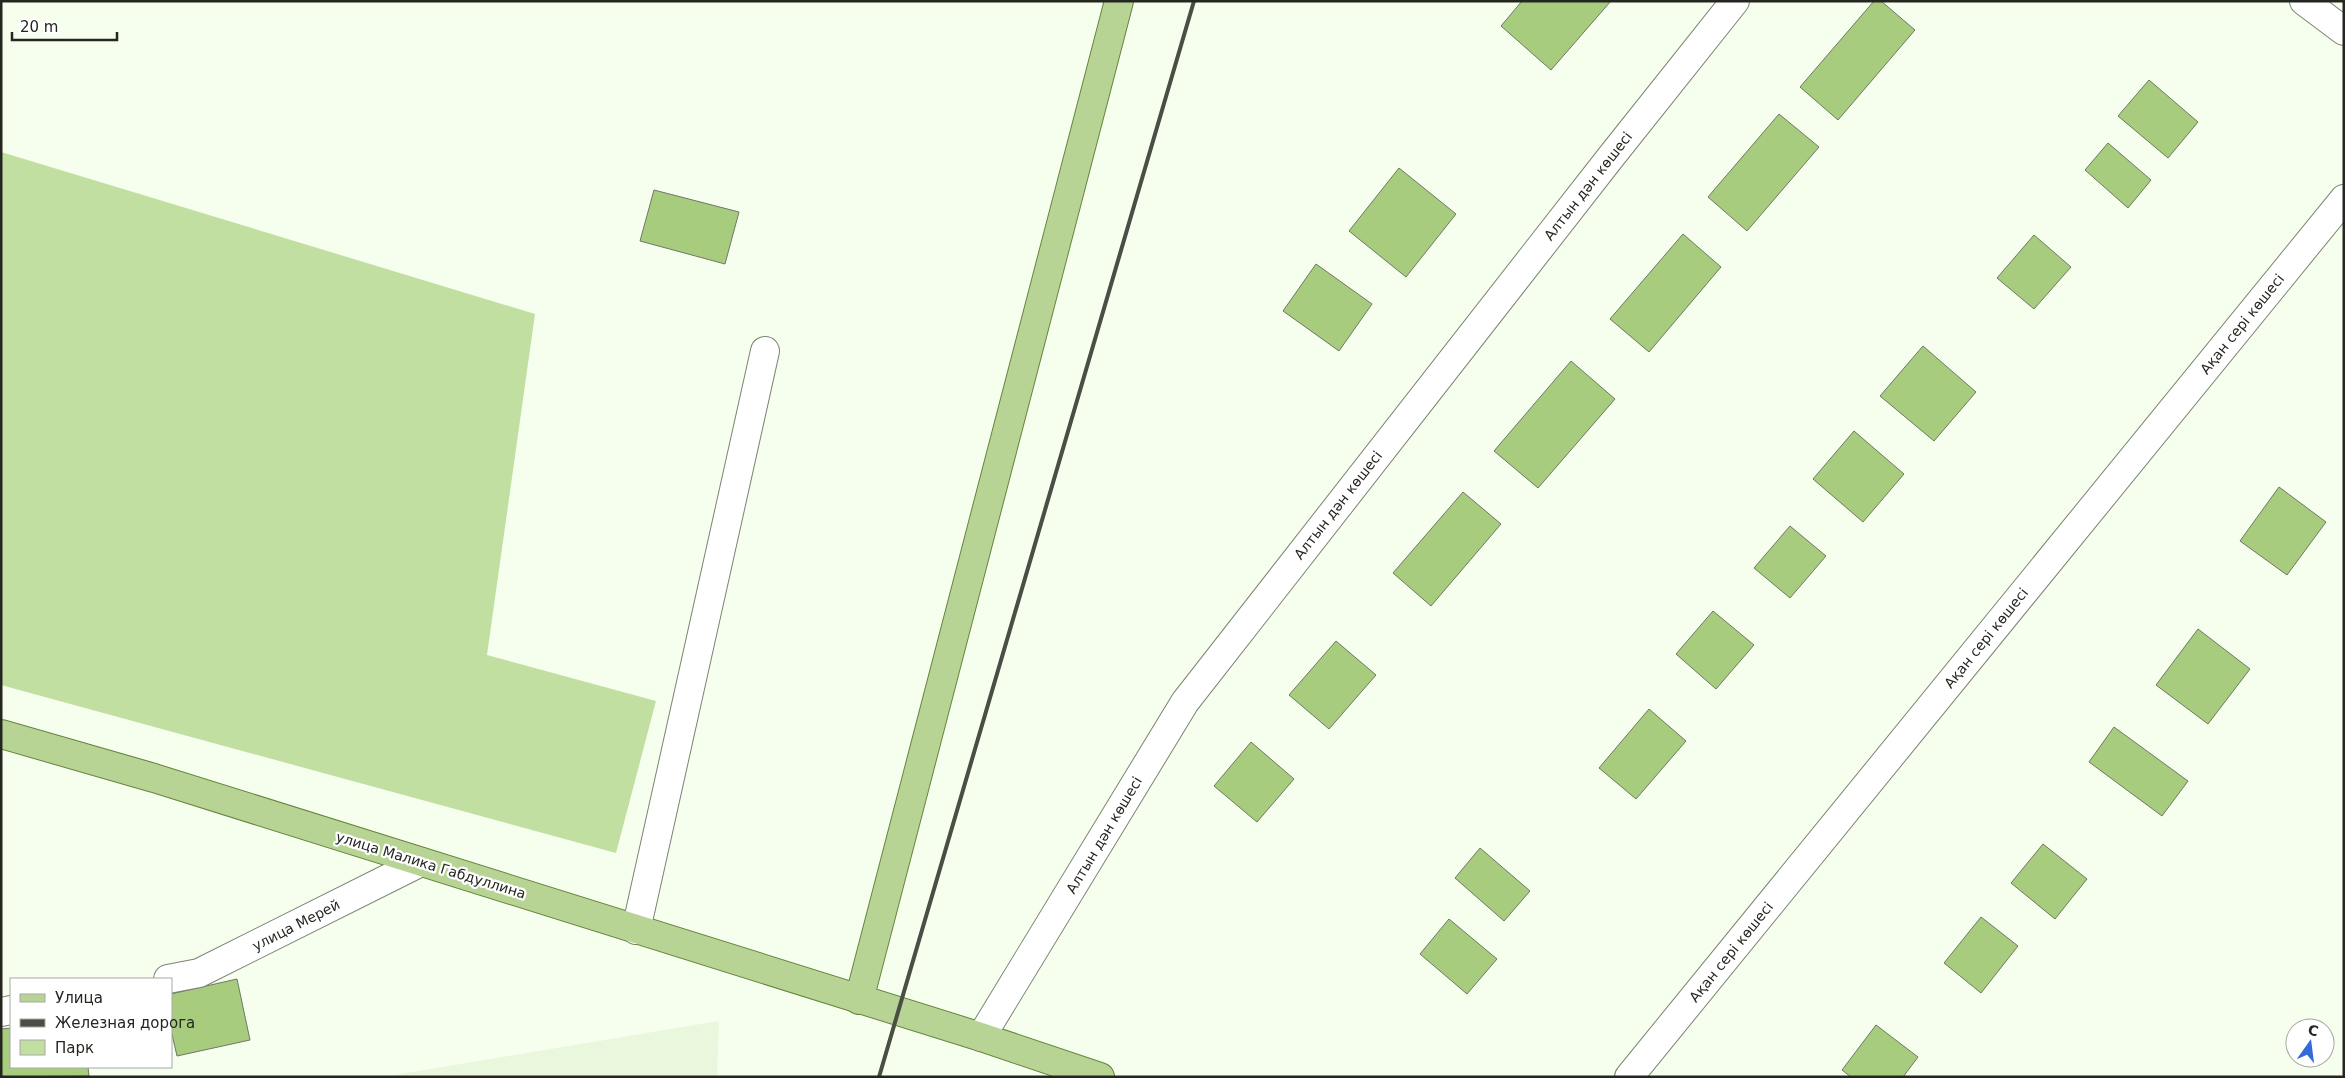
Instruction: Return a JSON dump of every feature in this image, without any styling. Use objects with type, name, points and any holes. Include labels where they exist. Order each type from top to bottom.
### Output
[{"type":"main road","points":[[859,1000],[1119,1]]},
{"type":"main road","name":"улица Малика Габдуллина","points":[[1,734],[154,778],[981,1037]]},
{"type":"main road","points":[[981,1037],[1100,1077]]},
{"type":"street","name":"Алтын дән көшесі","points":[[981,1037],[1185,702],[1604,165],[1735,1]]},
{"type":"street","points":[[2304,1],[2344,31]]},
{"type":"street","name":"Ақан сері көшесі","points":[[1629,1077],[2344,199]]},
{"type":"street","points":[[636,930],[765,350]]},
{"type":"street","name":"улица Мерей","points":[[172,978],[200,973],[421,862]]},
{"type":"shaded area","points":[[719,1021],[717,1077],[383,1077]]},
{"type":"green space","points":[[1,152],[535,314],[487,655],[656,701],[616,853],[1,685]]},
{"type":"building","points":[[1522,1],[1611,1],[1551,70],[1501,26]]},
{"type":"building","points":[[1874,1],[1881,1],[1915,30],[1838,120],[1800,87]]},
{"type":"building","points":[[2149,80],[2198,122],[2168,158],[2118,116]]},
{"type":"building","points":[[1779,114],[1819,147],[1747,231],[1708,197]]},
{"type":"building","points":[[2108,143],[2151,180],[2128,208],[2085,170]]},
{"type":"building","points":[[1399,168],[1456,214],[1406,277],[1349,231]]},
{"type":"building","points":[[654,190],[739,212],[725,264],[640,241]]},
{"type":"building","points":[[1683,234],[1721,267],[1649,352],[1610,319]]},
{"type":"building","points":[[2034,235],[2071,267],[2034,309],[1997,278]]},
{"type":"building","points":[[1316,264],[1372,304],[1339,351],[1283,311]]},
{"type":"building","points":[[1923,346],[1976,392],[1934,441],[1880,396]]},
{"type":"building","points":[[1571,361],[1615,399],[1538,488],[1494,451]]},
{"type":"building","points":[[1854,431],[1904,474],[1863,522],[1813,479]]},
{"type":"building","points":[[2279,487],[2326,522],[2287,575],[2240,541]]},
{"type":"building","points":[[1463,492],[1501,524],[1431,606],[1393,573]]},
{"type":"building","points":[[1790,526],[1826,556],[1790,598],[1754,568]]},
{"type":"building","points":[[1713,611],[1754,645],[1716,689],[1676,654]]},
{"type":"building","points":[[2198,629],[2250,669],[2208,724],[2156,685]]},
{"type":"building","points":[[1336,641],[1376,675],[1329,729],[1289,695]]},
{"type":"building","points":[[1649,709],[1686,741],[1636,799],[1599,768]]},
{"type":"building","points":[[2114,727],[2188,781],[2162,816],[2089,762]]},
{"type":"building","points":[[1251,742],[1294,779],[1257,822],[1214,786]]},
{"type":"building","points":[[2043,844],[2087,879],[2055,919],[2011,883]]},
{"type":"building","points":[[1480,848],[1530,891],[1504,921],[1455,878]]},
{"type":"building","points":[[1981,917],[2018,946],[1981,993],[1944,963]]},
{"type":"building","points":[[1449,919],[1497,959],[1467,994],[1420,954]]},
{"type":"building","points":[[237,979],[250,1040],[177,1056],[172,1034],[172,994]]},
{"type":"building","points":[[1876,1025],[1918,1057],[1903,1077],[1851,1077],[1842,1070]]},
{"type":"building","points":[[10,1028],[10,1068],[88,1068],[89,1076],[1,1077],[1,1029]]},
{"type":"railway","points":[[879,1077],[1194,1]]}]
